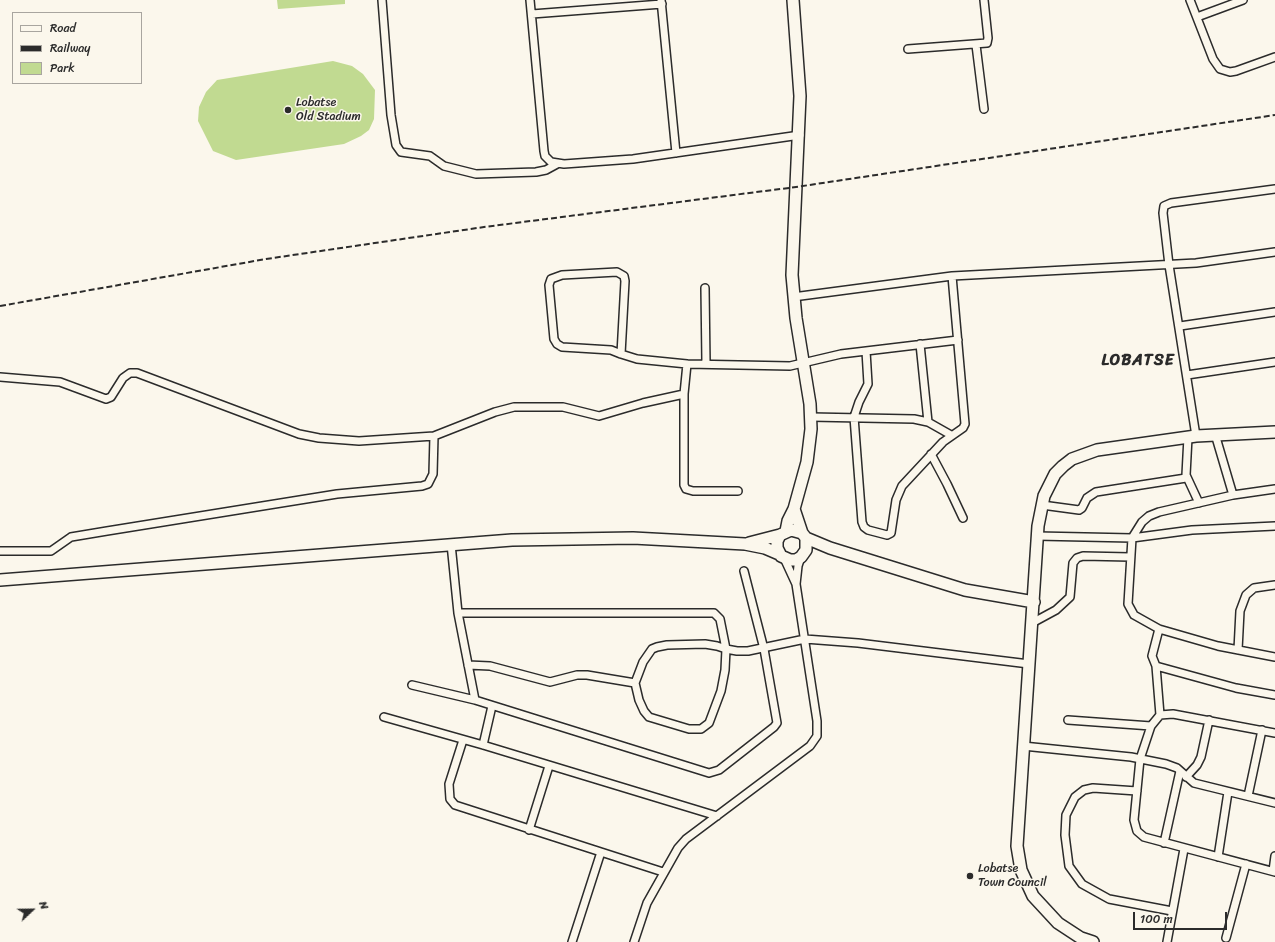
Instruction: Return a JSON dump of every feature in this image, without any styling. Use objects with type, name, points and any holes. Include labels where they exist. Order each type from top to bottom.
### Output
[{"type":"main road","points":[[782,556],[777,548],[777,541],[783,533],[794,508],[807,462],[811,417],[793,297],[792,244],[800,135],[800,77],[793,0]]},
{"type":"main road","points":[[1093,942],[1081,938],[1058,923],[1045,911],[1033,896],[1021,870],[1016,846],[1022,746],[1034,602],[1037,536],[1042,505],[1049,484],[1055,474],[1063,466],[1078,456],[1097,450],[1215,434],[1275,432]]},
{"type":"main road","points":[[794,508],[804,536],[806,550],[802,556]]},
{"type":"main road","points":[[744,544],[797,530],[804,536],[830,548],[965,590],[1034,602]]},
{"type":"main road","points":[[0,580],[512,540],[596,538],[744,544],[765,548],[782,556],[796,560],[802,556],[830,548]]},
{"type":"main road","points":[[1010,598],[1023,594],[1034,586]]},
{"type":"main road","points":[[1010,598],[1024,609],[1032,623]]},
{"type":"street","points":[[382,0],[391,115],[396,145],[401,152],[430,156],[449,168],[476,174],[536,172],[546,170],[557,164],[676,153],[800,135]]},
{"type":"street","points":[[530,0],[544,151],[548,160],[557,164]]},
{"type":"street","points":[[908,49],[987,43],[988,40],[984,0]]},
{"type":"street","points":[[1190,0],[1213,59],[1224,71],[1236,71],[1275,57]]},
{"type":"street","points":[[1197,17],[1243,0]]},
{"type":"street","points":[[532,14],[661,2],[676,153]]},
{"type":"street","points":[[976,45],[984,109]]},
{"type":"street","points":[[1199,503],[1186,478],[1185,467],[1192,437],[1187,375],[1169,265],[1163,213],[1164,206],[1171,203],[1275,190]]},
{"type":"street","points":[[793,297],[952,276],[1196,263],[1275,252]]},
{"type":"street","points":[[621,354],[624,276],[617,272],[562,275],[551,279],[548,285],[554,339],[556,344],[562,346],[608,349],[621,354],[637,358],[687,364],[706,363],[790,366],[803,362],[866,351],[958,340]]},
{"type":"street","points":[[866,351],[868,384],[859,402],[854,418],[862,522],[864,527],[868,530],[890,534],[900,490],[912,474],[931,454],[951,435],[963,428],[966,418],[952,276]]},
{"type":"street","points":[[706,288],[706,363]]},
{"type":"street","points":[[1180,326],[1275,312]]},
{"type":"street","points":[[920,344],[928,422]]},
{"type":"street","points":[[1187,375],[1275,362]]},
{"type":"street","points":[[687,364],[684,394],[684,480],[686,489],[694,492],[738,491]]},
{"type":"street","points":[[0,377],[60,382],[106,399],[111,397],[123,378],[130,373],[137,373],[308,436],[359,441],[434,436],[495,412],[514,407],[563,406],[599,416],[643,402],[684,394]]},
{"type":"street","points":[[811,417],[914,420],[928,422],[951,435]]},
{"type":"street","points":[[1215,434],[1233,495]]},
{"type":"street","points":[[0,551],[51,551],[71,537],[336,494],[422,486],[428,484],[433,474],[434,436]]},
{"type":"street","points":[[931,454],[963,518]]},
{"type":"street","points":[[1042,505],[1079,510],[1082,508],[1087,498],[1096,492],[1186,478]]},
{"type":"street","points":[[1275,489],[1233,495],[1159,512],[1149,516],[1142,522],[1132,538],[1129,609],[1134,615],[1159,629],[1238,650],[1275,657]]},
{"type":"street","points":[[1037,536],[1132,538],[1192,530],[1275,526]]},
{"type":"street","points":[[451,544],[458,613],[475,700]]},
{"type":"street","points":[[782,556],[796,584]]},
{"type":"street","points":[[634,942],[647,903],[678,848],[717,816],[810,746],[817,736],[817,721],[796,584],[798,566],[802,556]]},
{"type":"street","points":[[1032,623],[1056,610],[1070,597],[1073,563],[1077,558],[1083,556],[1130,557]]},
{"type":"street","points":[[412,686],[475,700],[713,773],[776,725],[777,717],[764,649],[744,571]]},
{"type":"street","points":[[1238,650],[1240,611],[1246,595],[1254,588],[1275,585]]},
{"type":"street","points":[[458,613],[709,612],[717,614],[720,619],[726,649],[725,670],[718,698],[709,723],[700,729],[689,729],[650,717],[644,711],[639,700],[635,683],[642,662],[652,650],[657,647],[667,644],[705,644],[726,649],[737,651],[764,649],[805,639],[858,643],[1029,664]]},
{"type":"street","points":[[1159,629],[1152,656],[1156,666],[1160,715],[1151,726],[1140,760],[1134,820],[1137,831],[1144,837],[1184,849],[1274,871],[1275,856]]},
{"type":"street","points":[[468,665],[490,666],[550,682],[577,675],[587,675],[635,683]]},
{"type":"street","points":[[1156,666],[1230,687],[1275,695]]},
{"type":"street","points":[[483,745],[492,706]]},
{"type":"street","points":[[1160,715],[1173,714],[1275,733]]},
{"type":"street","points":[[384,717],[483,745],[717,816]]},
{"type":"street","points":[[1068,720],[1151,726]]},
{"type":"street","points":[[1186,777],[1197,765],[1201,757],[1209,720]]},
{"type":"street","points":[[1248,796],[1262,730]]},
{"type":"street","points":[[463,740],[449,784],[448,794],[452,802],[529,830],[664,872]]},
{"type":"street","points":[[1022,746],[1140,760],[1174,766],[1194,783],[1275,803]]},
{"type":"street","points":[[529,830],[549,766]]},
{"type":"street","points":[[1164,843],[1180,771]]},
{"type":"street","points":[[1137,791],[1093,788],[1084,790],[1075,797],[1066,815],[1065,835],[1068,866],[1082,884],[1109,899],[1172,912]]},
{"type":"street","points":[[1218,857],[1228,792]]},
{"type":"street","points":[[1168,942],[1184,849]]},
{"type":"street","points":[[572,942],[601,852]]},
{"type":"street","points":[[1226,938],[1246,864]]},
{"type":"green space","points":[[277,0],[345,0],[345,4],[278,9]]},
{"type":"green space","points":[[333,61],[352,66],[363,74],[375,90],[374,119],[369,130],[361,136],[344,144],[236,160],[213,151],[198,121],[199,107],[206,92],[217,80]]},
{"type":"railway","points":[[0,306],[266,259],[484,227],[796,187],[1275,115]]},
{"type":"place","name":"Lobatse Old Stadium","points":[[288,110]]},
{"type":"place","name":"Lobatse Town Council","points":[[970,876]]},
{"type":"district","name":"LOBATSE","points":[[1138,361]]}]
